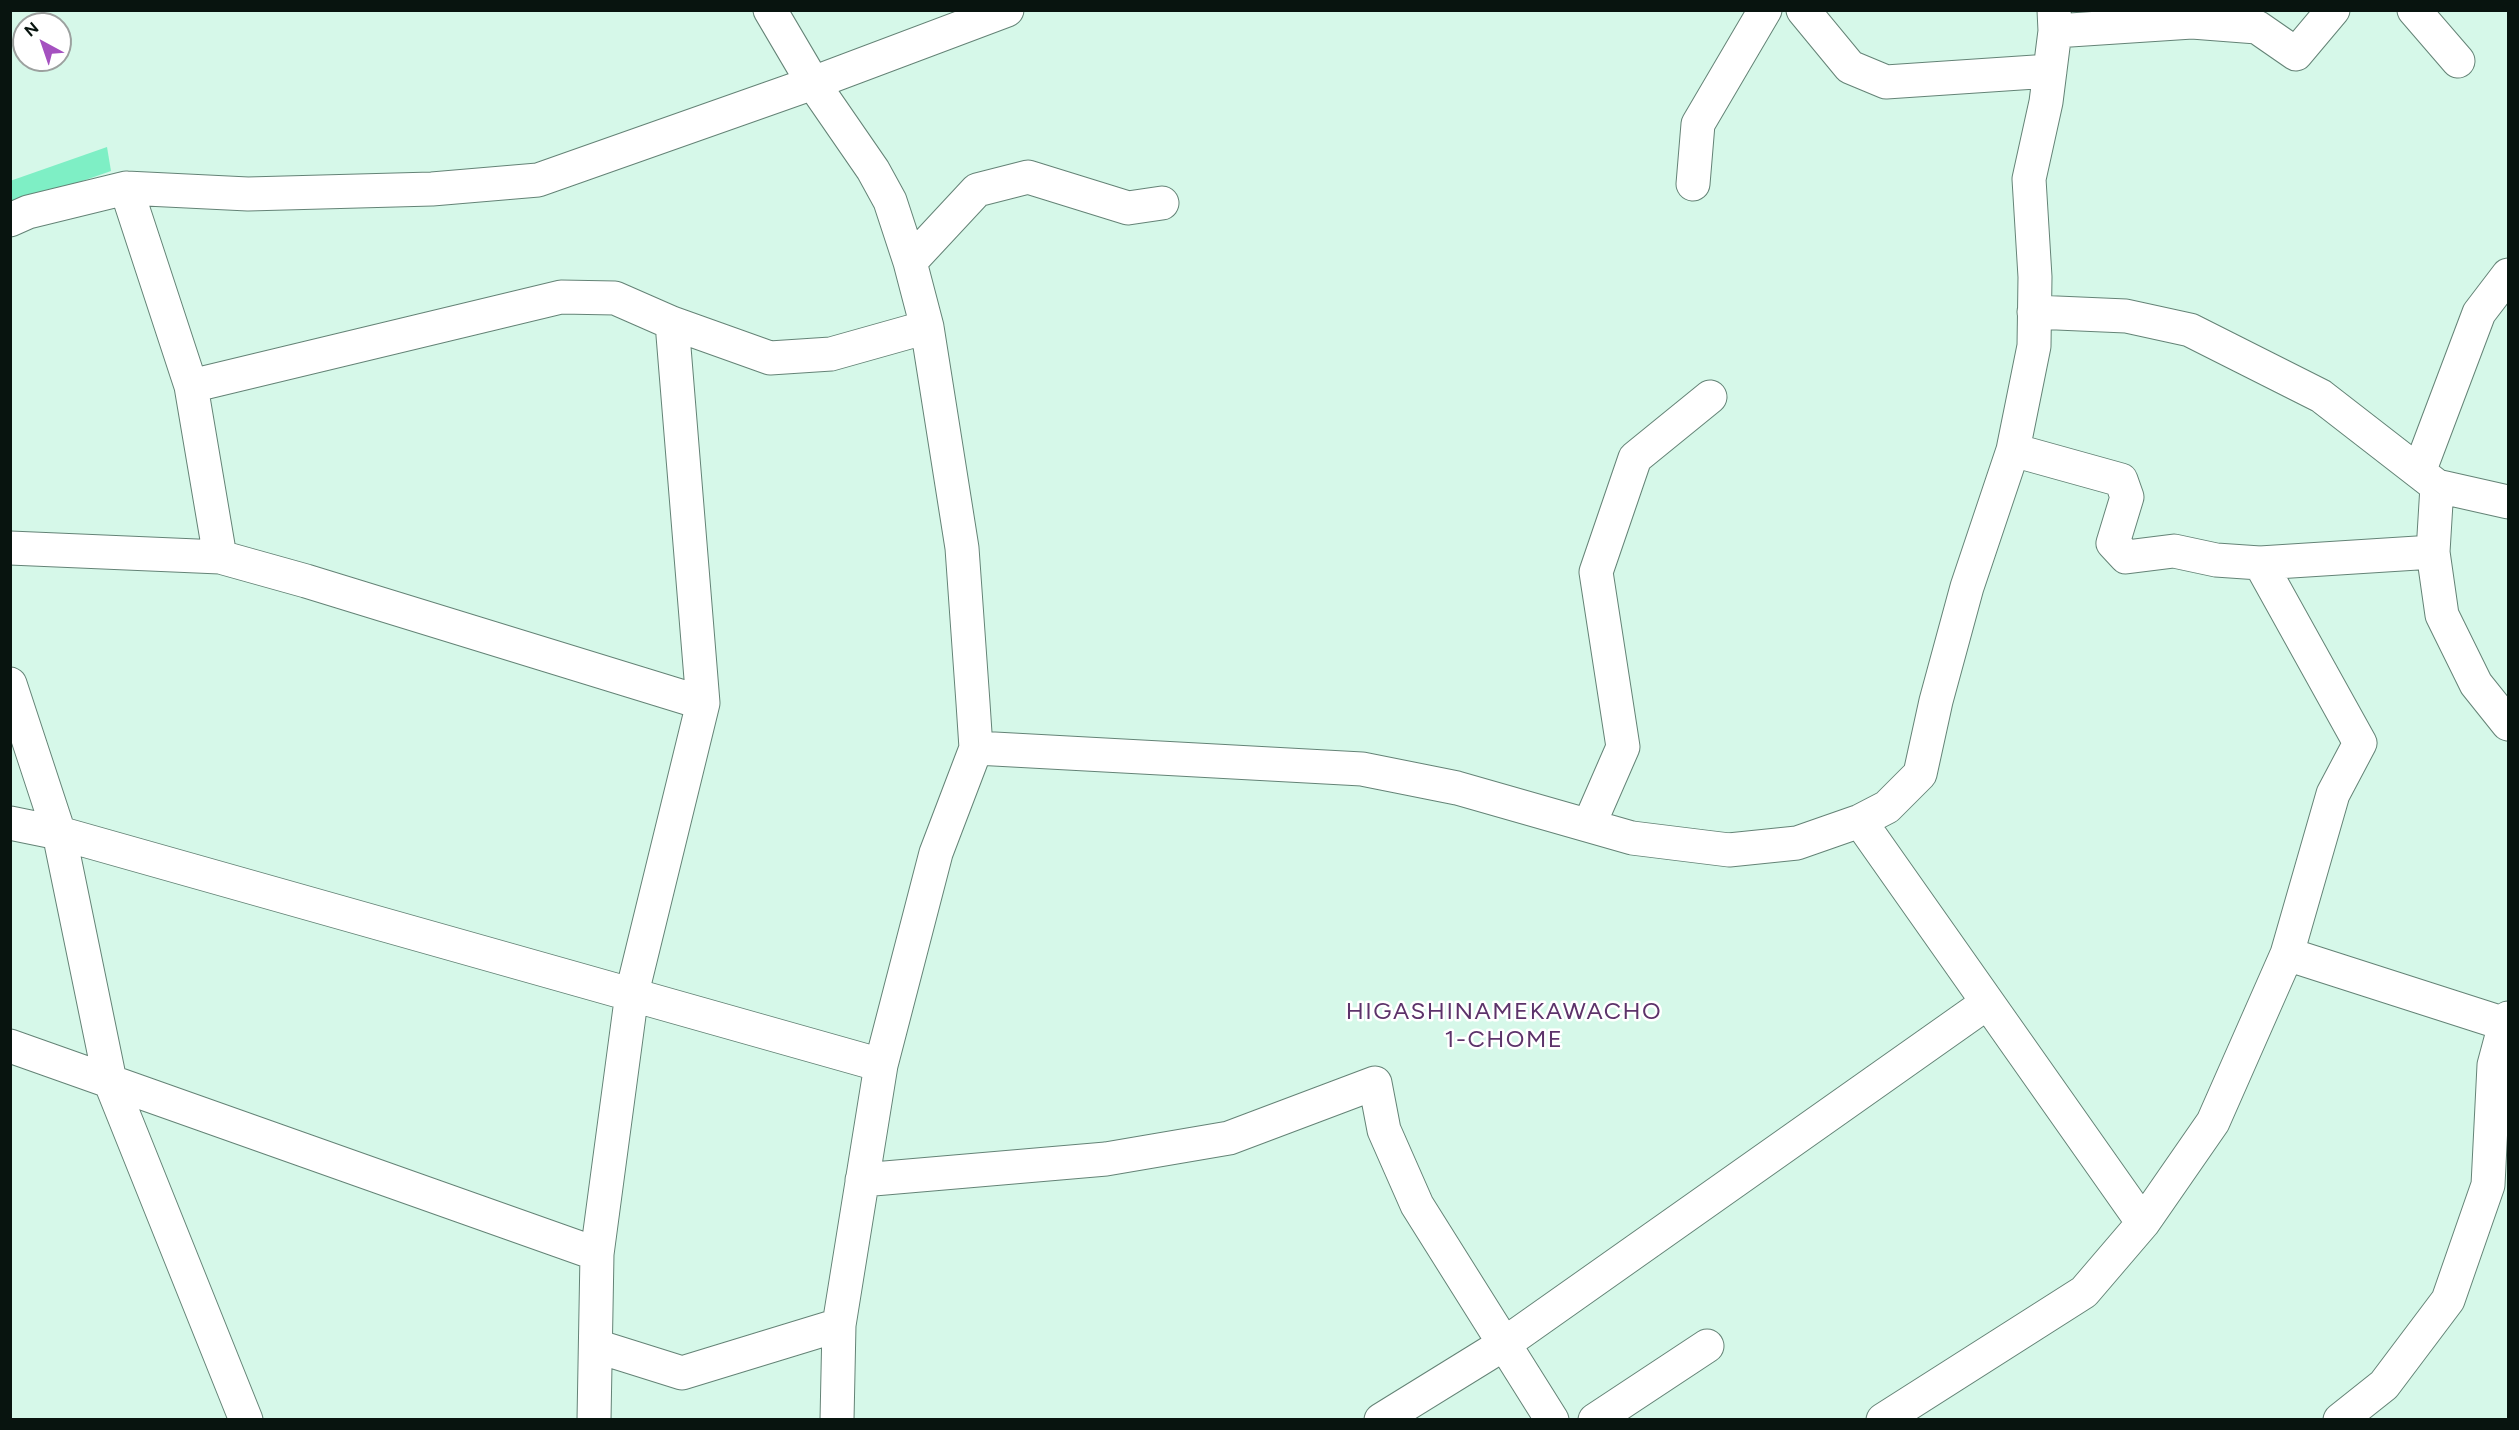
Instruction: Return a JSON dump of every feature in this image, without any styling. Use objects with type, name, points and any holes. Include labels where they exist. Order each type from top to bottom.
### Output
[{"type":"street","points":[[770,10],[813,83],[873,170],[890,201],[910,262],[927,327],[962,548],[976,748],[936,853],[881,1065],[839,1325],[837,1419]]},
{"type":"street","points":[[10,220],[28,212],[126,188],[248,194],[432,189],[538,180],[813,83],[1007,10]]},
{"type":"street","points":[[1693,184],[1698,124],[1765,10]]},
{"type":"street","points":[[1803,10],[1850,67],[1886,82],[2050,71]]},
{"type":"street","points":[[976,748],[1362,768],[1457,788],[1632,837],[1729,850],[1797,843],[1860,821],[1887,807],[1920,774],[1936,701],[1967,587],[2013,450],[2034,346],[2035,277],[2028,179],[2046,102],[2054,21],[2192,22],[2257,27],[2296,54],[2333,10]]},
{"type":"street","points":[[2414,10],[2458,61]]},
{"type":"street","points":[[910,262],[977,190],[1028,177],[1128,208],[1162,203]]},
{"type":"street","points":[[126,188],[190,386],[220,557]]},
{"type":"street","points":[[2508,275],[2479,313],[2428,479],[2433,552],[2442,615],[2476,684],[2508,724]]},
{"type":"street","points":[[190,386],[561,297],[615,298],[672,323],[770,358],[831,354],[927,327]]},
{"type":"street","points":[[2034,312],[2126,316],[2190,330],[2321,396],[2428,479],[2508,502]]},
{"type":"street","points":[[594,1419],[597,1254],[632,993],[703,703],[672,323]]},
{"type":"street","points":[[1589,825],[1623,747],[1596,572],[1635,458],[1710,397]]},
{"type":"street","points":[[2013,450],[2121,480],[2127,497],[2113,543],[2126,557],[2174,551],[2216,560],[2260,563],[2433,552]]},
{"type":"street","points":[[10,548],[220,557],[306,581],[703,703]]},
{"type":"street","points":[[1883,1419],[1922,1409],[2084,1292],[2143,1223],[2212,1122],[2287,954],[2333,794],[2360,743],[2260,563]]},
{"type":"street","points":[[10,684],[59,833],[110,1081],[246,1419]]},
{"type":"street","points":[[1860,821],[2143,1223]]},
{"type":"street","points":[[10,823],[59,833],[881,1065]]},
{"type":"street","points":[[2287,954],[2507,1021],[2494,1065],[2498,1183],[2448,1300],[2384,1385],[2340,1419]]},
{"type":"street","points":[[1381,1419],[1504,1344],[1987,1003]]},
{"type":"street","points":[[10,1046],[597,1254]]},
{"type":"street","points":[[862,1180],[1106,1159],[1229,1138],[1375,1083],[1384,1130],[1417,1205],[1551,1419]]},
{"type":"street","points":[[596,1346],[682,1373],[839,1325]]},
{"type":"street","points":[[1595,1419],[1707,1346]]},
{"type":"shaded area","points":[[107,147],[111,171],[11,206],[10,181]]},
{"type":"district","name":"HIGASHINAMEKAWACHO 1-CHOME","points":[[1504,1026]]}]
